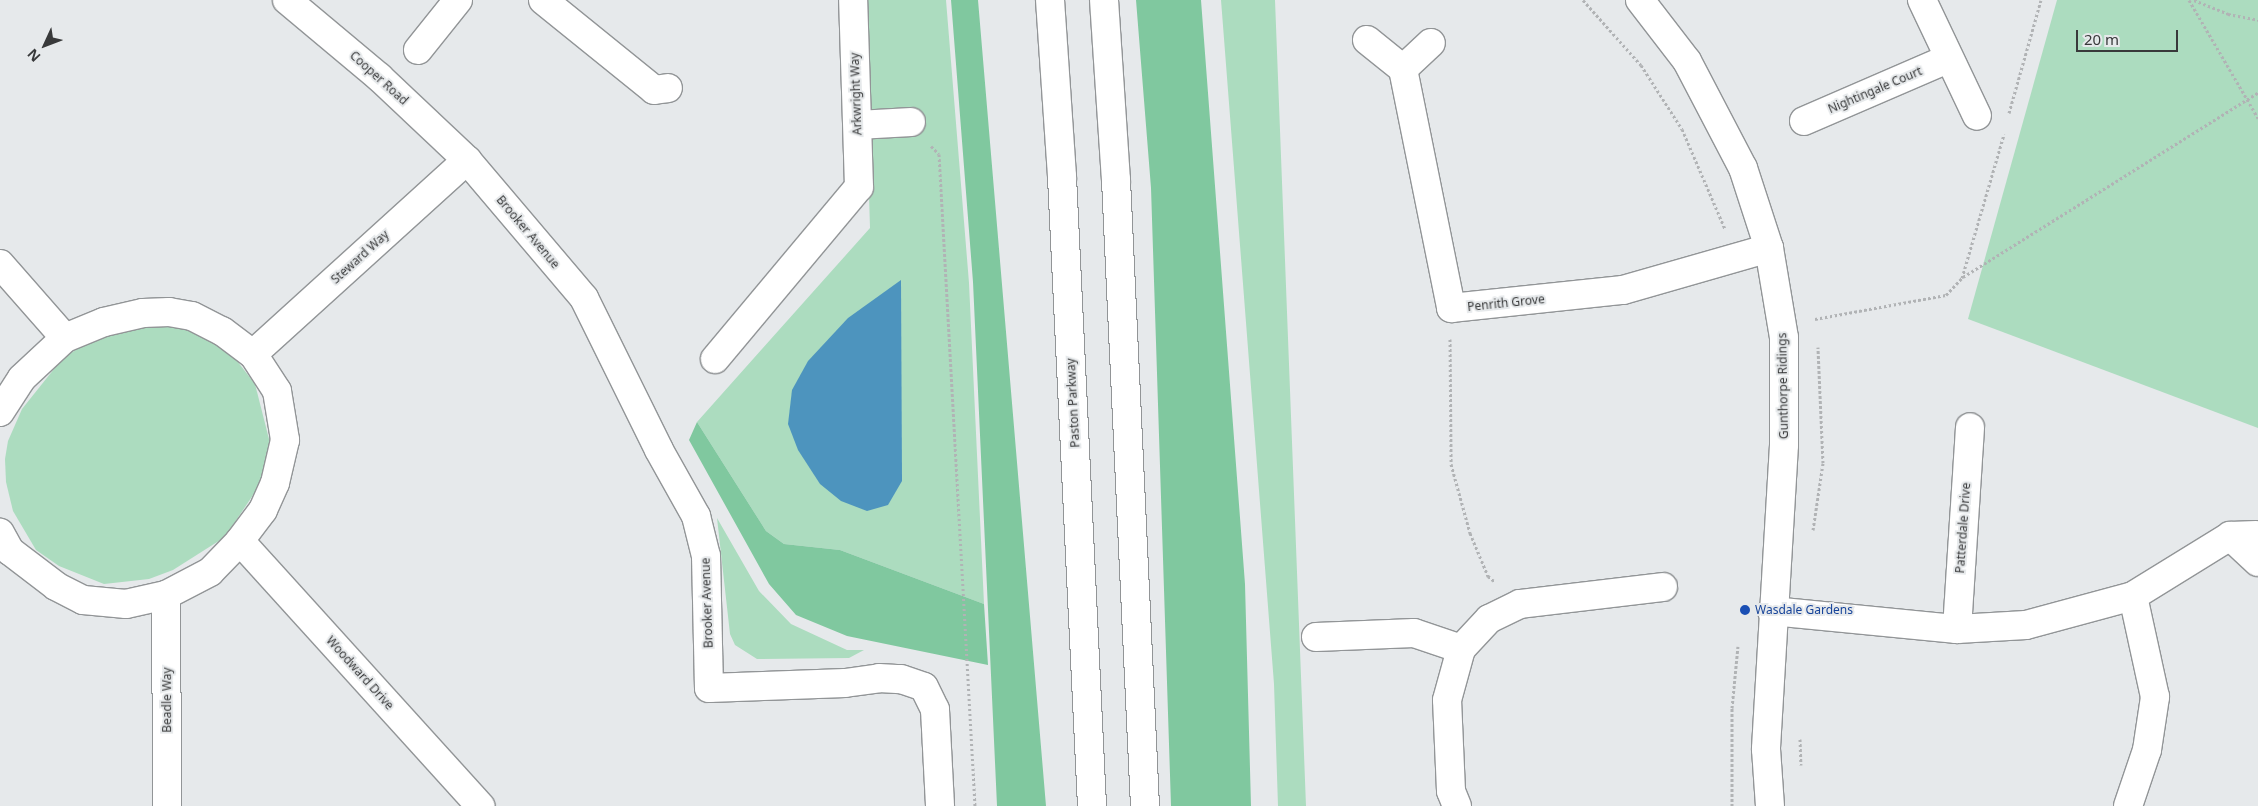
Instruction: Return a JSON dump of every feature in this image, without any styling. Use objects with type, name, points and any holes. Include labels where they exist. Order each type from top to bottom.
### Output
[{"type":"main road","name":"Cooper Road","points":[[288,0],[379,77],[467,160]]},
{"type":"main road","points":[[418,50],[458,0]]},
{"type":"main road","points":[[543,0],[654,90],[668,88]]},
{"type":"main road","name":"Arkwright Way","points":[[715,359],[859,188],[853,0]]},
{"type":"main road","name":"Paston Parkway","points":[[1050,0],[1062,177],[1092,806]]},
{"type":"main road","points":[[1104,0],[1116,180],[1145,806]]},
{"type":"main road","name":"Gunthorpe Ridings","points":[[1640,0],[1687,62],[1743,168],[1769,248],[1784,338],[1784,445],[1772,611],[1766,749],[1770,806]]},
{"type":"main road","points":[[1922,0],[1947,59],[1976,116]]},
{"type":"main road","points":[[1367,40],[1403,69],[1431,43]]},
{"type":"main road","name":"Nightingale Court","points":[[1804,121],[1947,59]]},
{"type":"main road","name":"Penrith Grove","points":[[1403,69],[1451,308],[1623,290],[1769,248]]},
{"type":"main road","points":[[858,125],[911,122]]},
{"type":"main road","name":"Steward Way","points":[[253,354],[467,160]]},
{"type":"main road","name":"Brooker Avenue","points":[[467,160],[584,298],[659,450],[696,516],[706,556],[710,688],[845,683],[879,678],[901,679],[924,687],[935,710],[940,806]]},
{"type":"main road","points":[[0,264],[65,338]]},
{"type":"main road","points":[[0,412],[22,378],[65,338],[104,322],[143,313],[169,312],[192,316],[222,331],[253,354],[277,391],[284,440],[275,483],[262,510],[240,541],[210,572],[166,595],[126,604],[83,600],[56,586],[16,556],[0,534]]},
{"type":"main road","name":"Patterdale Drive","points":[[1957,629],[1970,427]]},
{"type":"main road","points":[[1772,611],[1957,629],[2026,625],[2133,596],[2243,535],[2258,562]]},
{"type":"main road","name":"Woodward Drive","points":[[240,541],[480,806]]},
{"type":"main road","points":[[1458,806],[1451,791],[1447,700],[1461,649],[1489,619],[1520,604],[1663,588]]},
{"type":"main road","name":"Beadle Way","points":[[166,595],[168,806]]},
{"type":"main road","points":[[2128,806],[2148,750],[2155,697],[2133,596]]},
{"type":"main road","points":[[1316,637],[1414,633],[1461,649]]},
{"type":"path","points":[[1583,0],[1641,65],[1682,129],[1736,258]]},
{"type":"path","points":[[2008,120],[2041,0]]},
{"type":"path","points":[[2189,0],[2258,118]]},
{"type":"path","points":[[2194,0],[2228,14],[2258,20]]},
{"type":"path","points":[[1816,328],[1815,319],[1946,295],[1962,278],[2258,92]]},
{"type":"path","points":[[911,122],[939,154],[969,663],[975,806]]},
{"type":"path","points":[[1962,278],[2005,129]]},
{"type":"path","points":[[1451,308],[1448,381],[1451,464],[1470,533],[1488,576],[1520,604]]},
{"type":"path","points":[[1812,535],[1823,464],[1822,387],[1817,338]]},
{"type":"path","points":[[1732,806],[1732,708],[1739,639]]},
{"type":"green space","points":[[863,0],[946,0],[969,283],[984,604],[840,550],[784,544],[766,531],[697,422],[870,228]]},
{"type":"green space","points":[[951,0],[978,0],[1046,806],[997,806],[973,282]]},
{"type":"green space","points":[[1136,0],[1201,0],[1245,584],[1251,806],[1171,806],[1151,188]]},
{"type":"green space","points":[[1221,0],[1275,0],[1306,806],[1278,806],[1274,684]]},
{"type":"green space","points":[[2057,0],[2258,0],[2258,428],[1968,319]]},
{"type":"green space","points":[[135,325],[183,325],[227,348],[255,384],[270,443],[268,464],[259,486],[225,537],[173,570],[149,579],[104,584],[59,566],[36,550],[13,511],[6,482],[5,459],[8,441],[22,409],[62,359],[83,345]]},
{"type":"green space","points":[[697,422],[766,531],[784,544],[840,550],[984,604],[988,665],[847,636],[796,615],[769,584],[689,440]]},
{"type":"green space","points":[[717,518],[759,591],[791,624],[847,650],[864,650],[849,658],[757,659],[735,645],[730,634]]},
{"type":"water","points":[[901,280],[902,481],[888,505],[867,511],[841,501],[820,484],[798,450],[788,424],[792,390],[808,361],[848,318]]},
{"type":"place","name":"Wasdale Gardens","points":[[1745,610]]}]
